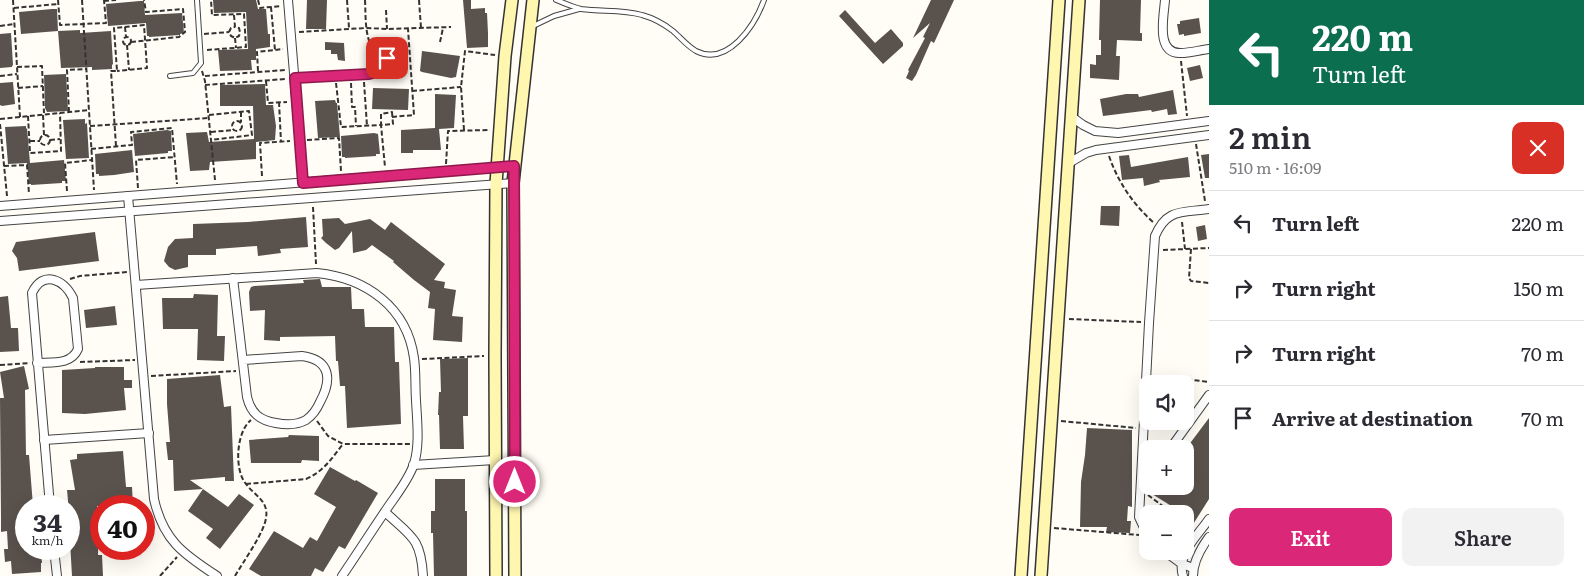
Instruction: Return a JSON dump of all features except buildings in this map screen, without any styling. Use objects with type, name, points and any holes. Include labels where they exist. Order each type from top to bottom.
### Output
[{"type":"street","points":[[496,576],[494,356],[496,168],[505,56],[512,0]]},
{"type":"street","points":[[515,576],[514,166],[533,0]]},
{"type":"street","points":[[1021,576],[1059,0]]},
{"type":"street","points":[[1041,576],[1079,0]]},
{"type":"street","points":[[1165,0],[1163,37],[1165,46],[1171,51],[1180,53],[1209,49]]},
{"type":"street","points":[[288,3],[303,183]]},
{"type":"street","points":[[295,78],[364,74],[378,71],[386,61]]},
{"type":"street","points":[[1072,117],[1083,126],[1104,133],[1118,133],[1209,121]]},
{"type":"street","points":[[1104,133],[1107,149]]},
{"type":"street","points":[[1069,163],[1086,153],[1209,134]]},
{"type":"street","points":[[4,206],[514,166]]},
{"type":"street","points":[[0,221],[514,183]]},
{"type":"street","points":[[128,196],[154,499],[167,534],[182,552],[217,576]]},
{"type":"street","points":[[1147,375],[1155,236],[1159,226],[1172,214],[1208,210]]},
{"type":"street","points":[[136,285],[317,273],[335,275],[352,280],[368,288],[395,312],[411,344],[414,359],[418,444],[413,466],[408,477],[342,576]]},
{"type":"street","points":[[233,278],[242,360],[248,402],[250,408],[257,416],[267,422],[286,424],[296,424],[306,420],[314,413],[328,385],[326,370],[320,362],[312,357],[242,360]]},
{"type":"street","points":[[37,363],[70,360],[78,349],[75,306],[70,291],[57,280],[48,279],[41,281],[35,286],[32,293],[37,363],[49,495]]},
{"type":"street","points":[[1177,440],[1209,396]]},
{"type":"street","points":[[44,440],[149,433]]},
{"type":"street","points":[[413,466],[495,460]]},
{"type":"street","points":[[385,512],[414,538],[420,551],[423,576]]},
{"type":"street","points":[[1183,576],[1182,564],[1184,554],[1209,519]]},
{"type":"street","points":[[1176,560],[1193,572],[1202,547],[1209,537]]},
{"type":"street","points":[[1022,556],[1032,560],[1042,557]]},
{"type":"street","points":[[55,560],[57,576]]},
{"type":"lane","points":[[170,76],[189,74],[199,67],[201,51],[198,0]]},
{"type":"lane","points":[[556,0],[581,9],[629,12],[644,15],[672,31],[697,52],[713,54],[729,49],[746,33],[755,22],[764,0]]},
{"type":"lane","points":[[530,28],[554,16],[581,9]]},
{"type":"path","points":[[13,0],[20,117]]},
{"type":"path","points":[[58,0],[60,25],[106,23],[104,0],[116,0]]},
{"type":"path","points":[[82,0],[94,199]]},
{"type":"path","points":[[127,45],[131,42],[179,37],[185,28],[183,9],[146,12],[144,0]]},
{"type":"path","points":[[201,51],[246,47],[244,14],[212,15],[211,0]]},
{"type":"path","points":[[258,0],[260,8],[288,3]]},
{"type":"path","points":[[347,0],[349,29]]},
{"type":"path","points":[[365,0],[366,28],[371,48],[386,61]]},
{"type":"path","points":[[419,0],[421,28]]},
{"type":"path","points":[[13,8],[58,4]]},
{"type":"path","points":[[271,7],[275,50]]},
{"type":"path","points":[[386,10],[387,29]]},
{"type":"path","points":[[234,14],[235,27],[240,32]]},
{"type":"path","points":[[0,26],[14,24]]},
{"type":"path","points":[[116,146],[111,71],[147,68],[144,25],[114,28],[117,70]]},
{"type":"path","points":[[122,42],[126,37],[125,27]]},
{"type":"path","points":[[230,32],[231,28],[235,27]]},
{"type":"path","points":[[291,33],[366,28],[451,27]]},
{"type":"path","points":[[440,42],[442,28]]},
{"type":"path","points":[[392,117],[414,115],[408,29]]},
{"type":"path","points":[[200,35],[230,32]]},
{"type":"path","points":[[230,32],[231,36],[235,38],[236,48]]},
{"type":"path","points":[[240,32],[245,32]]},
{"type":"path","points":[[235,38],[239,36],[240,32]]},
{"type":"path","points":[[126,37],[129,37],[131,42]]},
{"type":"path","points":[[115,43],[122,42],[127,45]]},
{"type":"path","points":[[127,45],[129,70]]},
{"type":"path","points":[[258,72],[257,52],[292,48]]},
{"type":"path","points":[[464,130],[461,87],[465,51],[505,56]]},
{"type":"path","points":[[1180,53],[1188,124]]},
{"type":"path","points":[[17,67],[42,66],[44,135],[40,141]]},
{"type":"path","points":[[199,67],[204,76],[216,190]]},
{"type":"path","points":[[69,112],[67,70],[86,69]]},
{"type":"path","points":[[204,76],[294,69]]},
{"type":"path","points":[[0,76],[17,74]]},
{"type":"path","points":[[364,74],[367,126]]},
{"type":"path","points":[[350,75],[356,126]]},
{"type":"path","points":[[336,76],[341,127],[367,126],[381,125],[393,124],[392,112],[380,114],[381,125],[386,176]]},
{"type":"path","points":[[205,84],[295,78]]},
{"type":"path","points":[[266,80],[268,103],[297,101]]},
{"type":"path","points":[[18,88],[43,86]]},
{"type":"path","points":[[412,91],[461,87]]},
{"type":"path","points":[[279,102],[281,142]]},
{"type":"path","points":[[0,118],[89,110]]},
{"type":"path","points":[[90,126],[209,117],[249,111],[252,136],[211,140]]},
{"type":"path","points":[[238,137],[238,131],[242,127],[240,112]]},
{"type":"path","points":[[28,116],[30,153],[61,151],[60,113]]},
{"type":"path","points":[[234,130],[232,125],[235,121],[241,122]]},
{"type":"path","points":[[152,122],[153,130]]},
{"type":"path","points":[[0,124],[4,166],[4,206]]},
{"type":"path","points":[[91,148],[132,145],[132,132],[172,128],[178,193]]},
{"type":"path","points":[[445,172],[448,131],[500,130]]},
{"type":"path","points":[[210,132],[238,131]]},
{"type":"path","points":[[44,135],[48,136],[50,140]]},
{"type":"path","points":[[1194,136],[1208,210]]},
{"type":"path","points":[[262,186],[260,143],[339,138],[342,180]]},
{"type":"path","points":[[44,145],[48,144],[50,140],[61,139]]},
{"type":"path","points":[[40,141],[44,145],[45,152]]},
{"type":"path","points":[[29,142],[40,141]]},
{"type":"path","points":[[1107,149],[1121,184],[1145,214],[1159,226]]},
{"type":"path","points":[[138,196],[136,160],[174,157]]},
{"type":"path","points":[[68,201],[65,163],[92,160]]},
{"type":"path","points":[[4,166],[26,165],[30,204]]},
{"type":"path","points":[[313,197],[317,273]]},
{"type":"path","points":[[1180,213],[1185,249]]},
{"type":"path","points":[[1153,250],[1209,248]]},
{"type":"path","points":[[1191,249],[1190,280],[1209,283]]},
{"type":"path","points":[[64,285],[68,280],[80,276],[134,272]]},
{"type":"path","points":[[1059,318],[1149,323]]},
{"type":"path","points":[[414,359],[494,356]]},
{"type":"path","points":[[70,360],[80,362],[142,360]]},
{"type":"path","points":[[0,365],[37,363]]},
{"type":"path","points":[[144,376],[244,371]]},
{"type":"path","points":[[1194,380],[1209,382]]},
{"type":"path","points":[[314,413],[322,429],[343,444],[418,444]]},
{"type":"path","points":[[235,576],[266,519],[266,508],[262,498],[246,484],[241,476],[239,467],[239,439],[245,426],[257,416]]},
{"type":"path","points":[[1052,421],[1139,428]]},
{"type":"path","points":[[246,484],[306,479],[325,468],[343,444]]},
{"type":"path","points":[[1149,495],[1161,505]]},
{"type":"path","points":[[1044,527],[1139,535]]},
{"type":"path","points":[[160,576],[182,552]]},
{"type":"route","points":[[387,58],[382,67],[374,73],[295,78],[303,183],[514,166],[515,482]]}]
